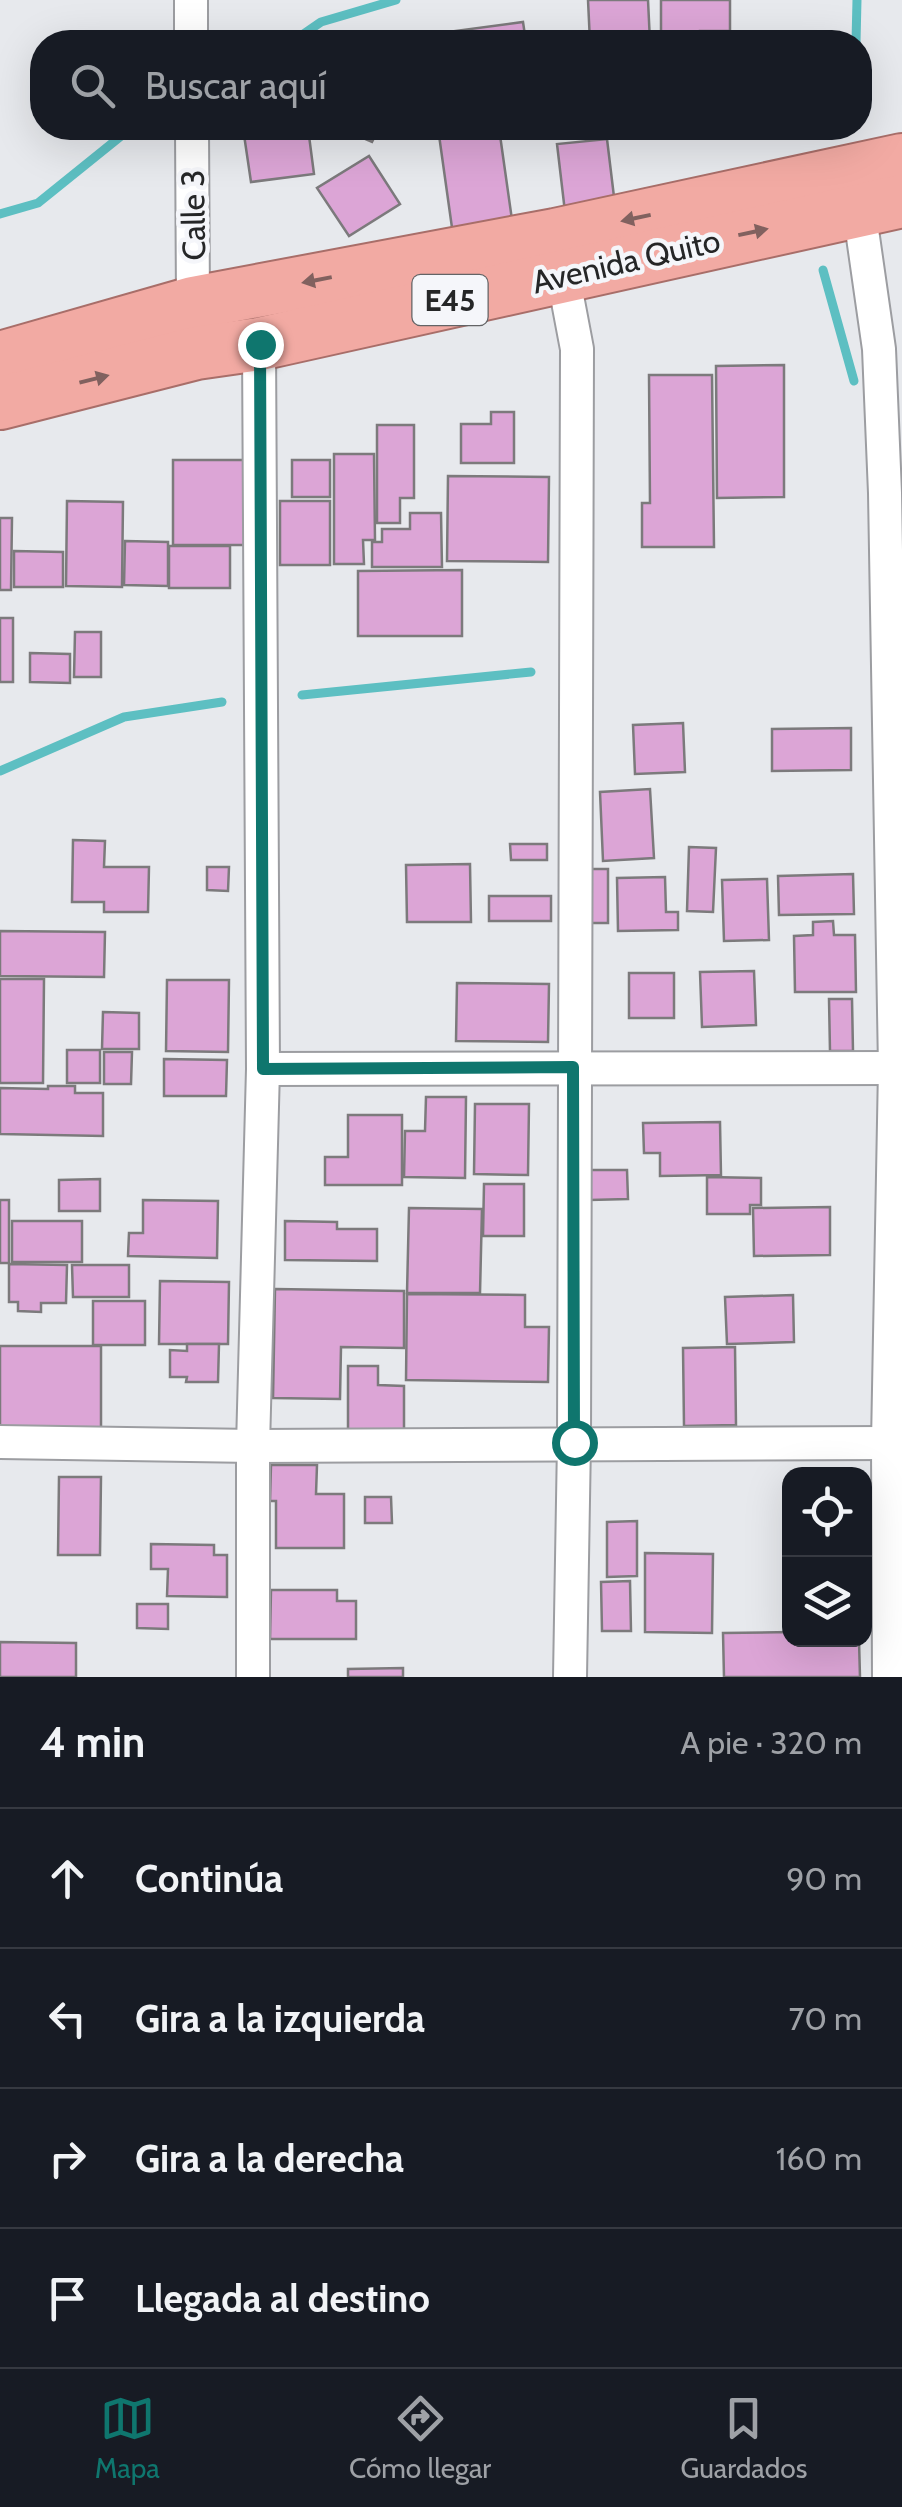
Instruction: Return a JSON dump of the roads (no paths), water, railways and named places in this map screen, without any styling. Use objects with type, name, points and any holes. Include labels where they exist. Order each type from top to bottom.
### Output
[{"type":"highway","name":"Avenida Quito","points":[[0,358],[194,303],[556,235],[902,160]]},
{"type":"highway","name":"Avenida Quito","points":[[0,403],[196,353],[260,344],[881,205]]},
{"type":"street","points":[[191,0],[191,30]]},
{"type":"street","name":"Calle 3","points":[[192,140],[194,303]]},
{"type":"street","points":[[881,205],[879,349],[899,1068],[888,1444],[890,1677]]},
{"type":"street","points":[[563,275],[577,349],[570,1677]]},
{"type":"street","points":[[253,1677],[252,1446],[263,1069],[260,344]]},
{"type":"street","points":[[263,1069],[899,1068]]},
{"type":"street","points":[[0,1442],[252,1446],[888,1444]]},
{"type":"waterway","points":[[309,30],[321,22],[396,0]]},
{"type":"waterway","points":[[856,30],[857,0]]},
{"type":"waterway","points":[[0,214],[38,203],[116,140]]},
{"type":"waterway","points":[[823,270],[854,381]]},
{"type":"waterway","points":[[302,695],[531,672]]},
{"type":"waterway","points":[[0,771],[124,717],[222,702]]}]
